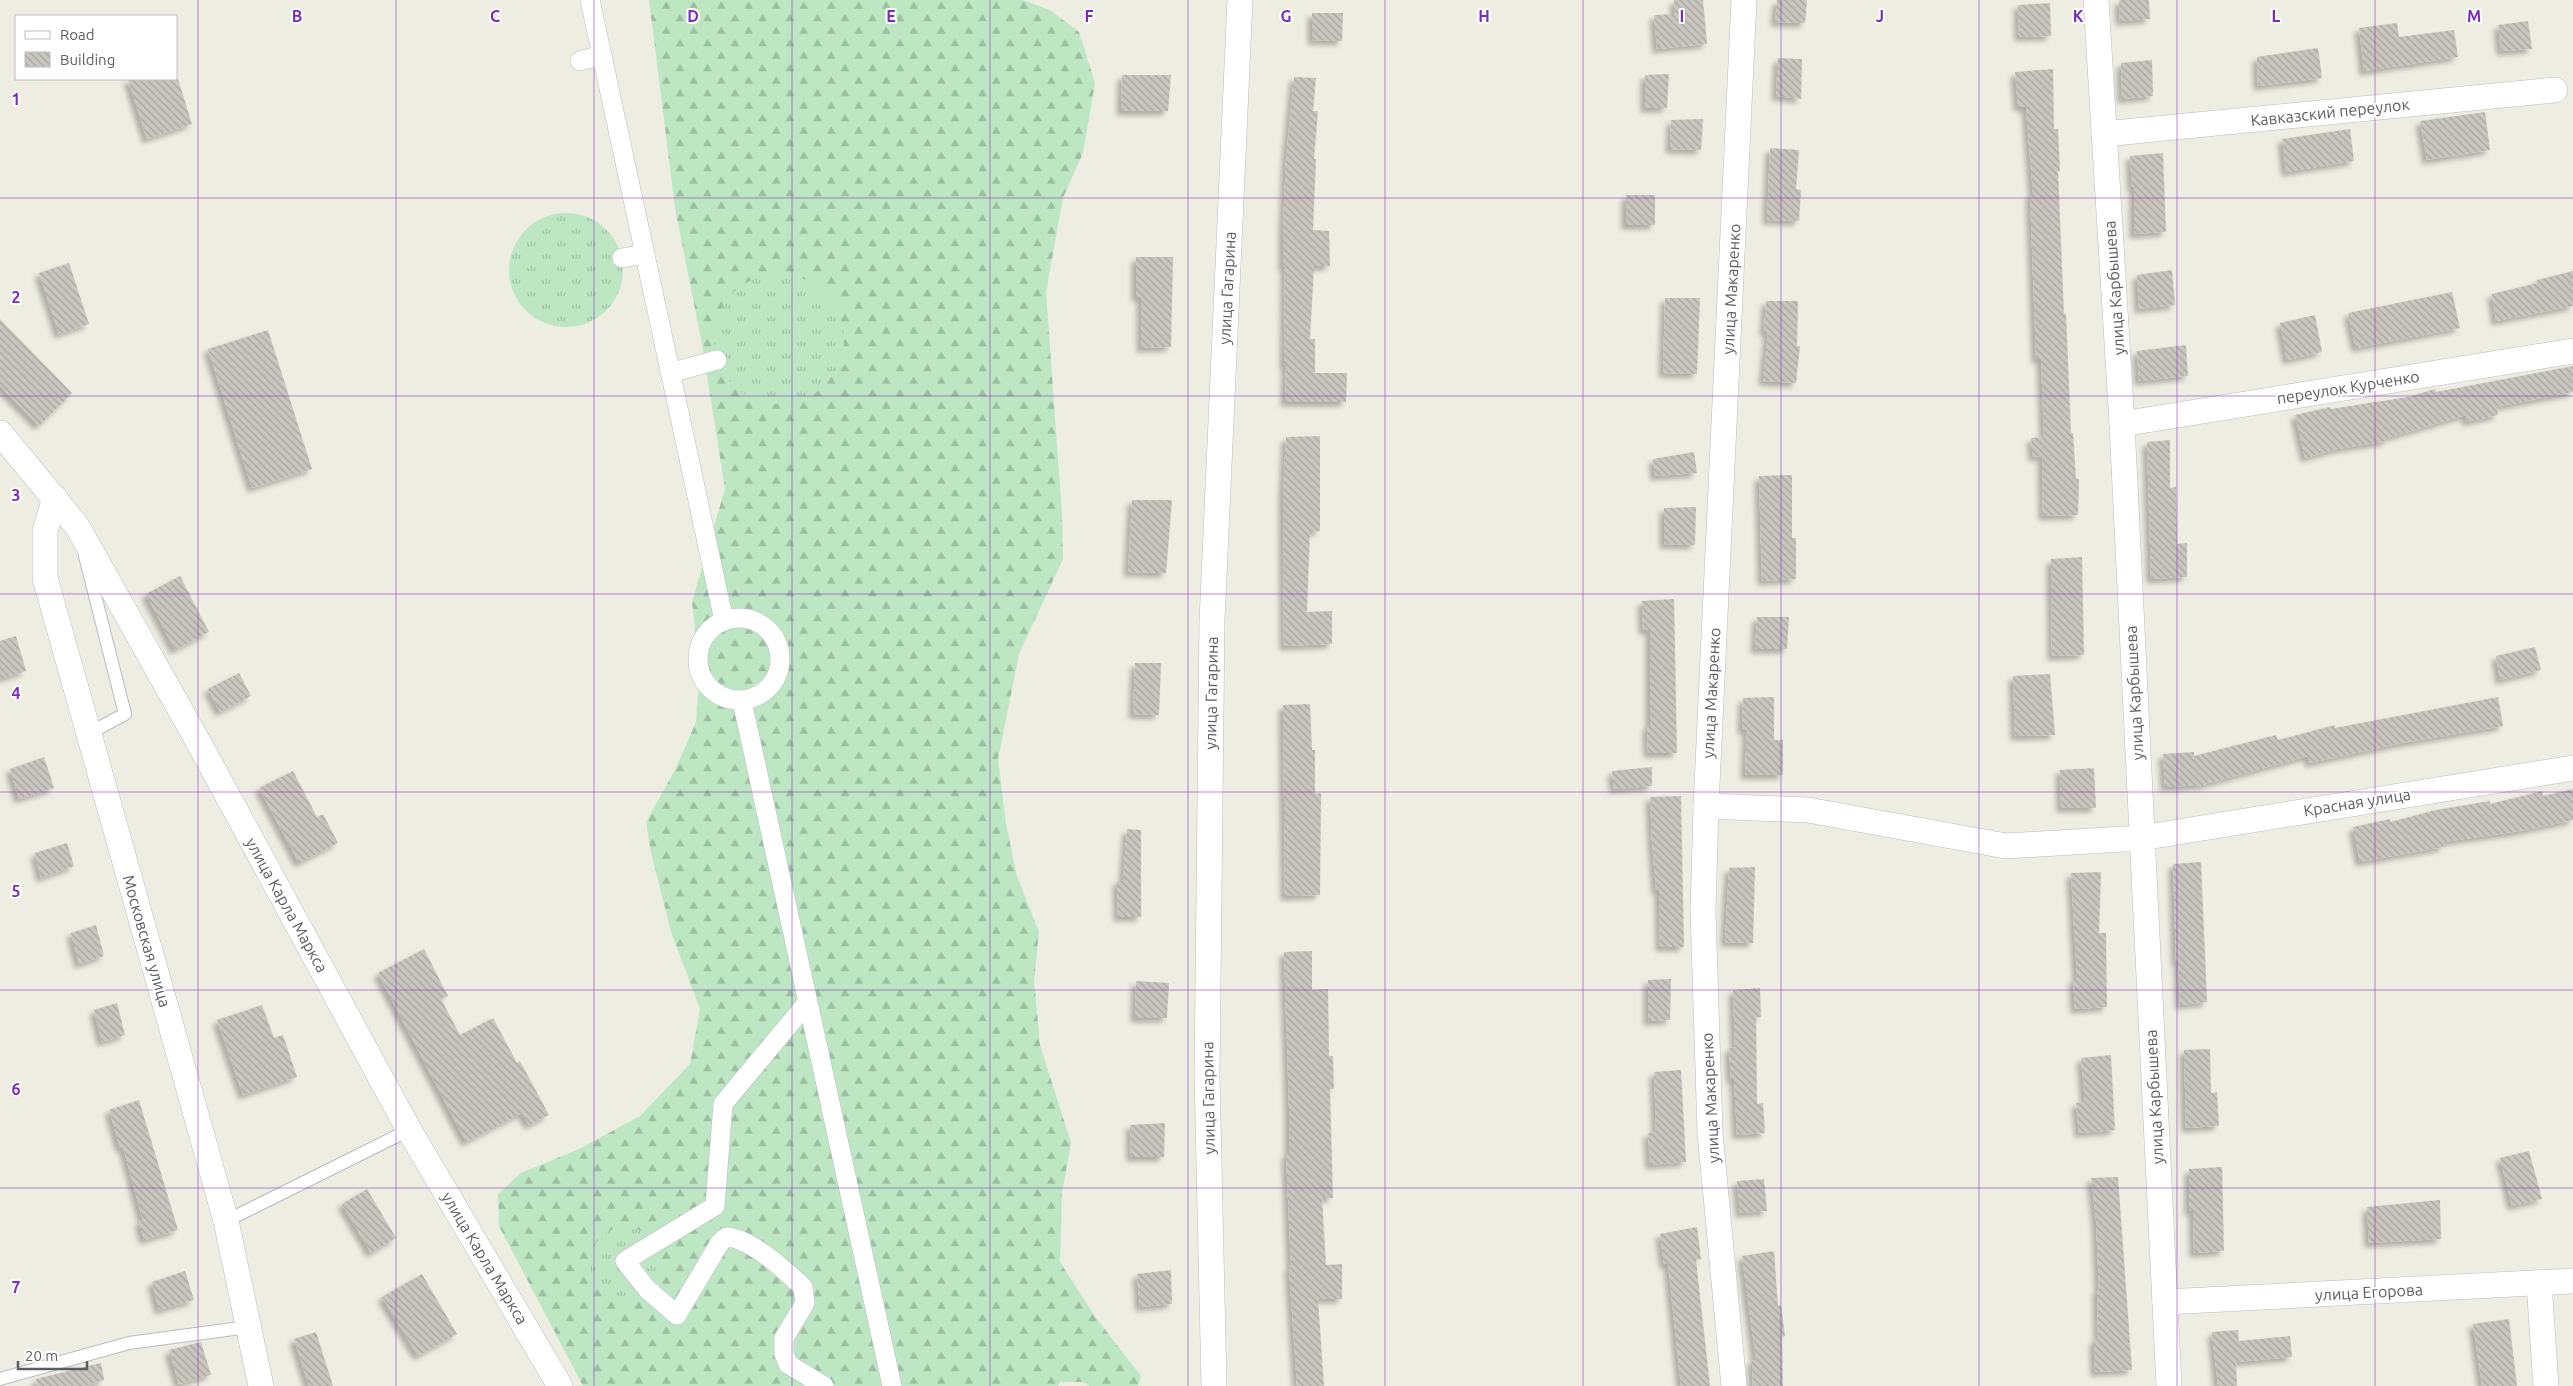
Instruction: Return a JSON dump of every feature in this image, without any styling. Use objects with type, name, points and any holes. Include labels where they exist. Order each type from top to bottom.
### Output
[{"type":"street","points":[[590,0],[724,621]]},
{"type":"street","name":"улица Гагарина","points":[[1214,1386],[1207,1075],[1212,621],[1240,0]]},
{"type":"street","name":"улица Макаренко","points":[[1734,1386],[1710,1133],[1703,911],[1706,806],[1744,0]]},
{"type":"street","name":"улица Карбышева","points":[[2096,0],[2122,424],[2169,1386]]},
{"type":"street","points":[[580,61],[602,55]]},
{"type":"street","name":"Кавказский переулок","points":[[2104,134],[2555,90]]},
{"type":"street","points":[[622,258],[645,254]]},
{"type":"street","name":"переулок Курченко","points":[[2122,424],[2573,351]]},
{"type":"street","points":[[670,372],[717,360]]},
{"type":"street","name":"улица Карла Маркса","points":[[0,433],[77,526],[200,746],[409,1130],[560,1386]]},
{"type":"street","name":"Московская улица","points":[[55,498],[45,530],[44,578],[226,1221],[261,1386]]},
{"type":"street","points":[[744,618],[764,625],[777,641],[781,661],[776,681],[761,695],[742,701],[726,699],[712,692],[703,680],[698,664],[699,650],[708,632],[724,621],[744,618]]},
{"type":"street","points":[[742,701],[806,1003],[892,1386]]},
{"type":"street","name":"Красная улица","points":[[1706,806],[1808,810],[2006,846],[2141,838],[2573,768]]},
{"type":"street","points":[[806,1003],[723,1104],[715,1206],[626,1261],[647,1289],[678,1315],[718,1244],[726,1236],[737,1237],[779,1266],[803,1287],[805,1303],[784,1338],[784,1354],[788,1364],[824,1386]]},
{"type":"street","name":"улица Егорова","points":[[2165,1302],[2573,1281]]},
{"type":"street","points":[[2539,1283],[2546,1386]]},
{"type":"lane","points":[[77,526],[124,714],[88,734]]},
{"type":"lane","points":[[226,1221],[409,1130]]},
{"type":"lane","points":[[0,1379],[129,1343],[248,1327]]},
{"type":"green space","points":[[649,0],[1023,0],[1050,10],[1079,32],[1095,83],[1083,153],[1063,198],[1046,292],[1062,515],[1063,559],[1019,654],[998,759],[1006,824],[1017,876],[1039,932],[1034,980],[1040,1045],[1071,1143],[1062,1193],[1060,1262],[1096,1318],[1141,1376],[1138,1386],[1089,1386],[1082,1382],[1060,1382],[1058,1386],[583,1386],[499,1226],[498,1194],[521,1173],[579,1149],[640,1116],[690,1064],[700,1009],[671,932],[651,852],[646,822],[675,770],[696,722],[700,669],[692,602],[725,489],[702,344],[675,208]]},
{"type":"green space","points":[[566,213],[588,217],[598,222],[614,238],[619,248],[623,270],[619,292],[614,302],[598,318],[588,323],[566,327],[544,323],[534,318],[518,302],[513,292],[509,270],[513,248],[518,238],[534,222],[544,217]]},
{"type":"green space","points":[[779,274],[792,275],[804,279],[825,293],[839,314],[843,326],[843,352],[839,364],[825,385],[804,399],[792,403],[779,404],[766,403],[754,399],[733,385],[719,364],[715,352],[714,339],[715,326],[719,314],[733,293],[754,279],[766,275]]},
{"type":"green space","points":[[625,1227],[638,1230],[650,1237],[657,1249],[660,1262],[657,1275],[650,1287],[638,1294],[625,1297],[612,1294],[600,1287],[593,1275],[590,1262],[593,1249],[600,1237],[612,1230]]},
{"type":"building","points":[[1674,0],[1703,0],[1707,44],[1657,49],[1654,15],[1675,14]]},
{"type":"building","points":[[1777,0],[1807,0],[1805,23],[1775,22]]},
{"type":"building","points":[[2119,0],[2149,0],[2150,19],[2120,21]]},
{"type":"building","points":[[2050,3],[2051,36],[2019,37],[2018,5]]},
{"type":"building","points":[[1312,13],[1343,13],[1342,41],[1312,40]]},
{"type":"building","points":[[2528,21],[2532,49],[2501,51],[2498,25]]},
{"type":"building","points":[[2397,23],[2399,37],[2454,30],[2458,57],[2364,71],[2359,28]]},
{"type":"building","points":[[2318,48],[2322,78],[2258,86],[2257,57]]},
{"type":"building","points":[[1778,58],[1802,59],[1801,99],[1776,96]]},
{"type":"building","points":[[2152,60],[2153,96],[2122,99],[2121,63]]},
{"type":"building","points":[[2053,69],[2054,129],[2058,129],[2064,314],[2066,314],[2071,433],[2073,433],[2076,479],[2079,479],[2078,515],[2043,516],[2042,456],[2033,457],[2031,438],[2044,437],[2041,359],[2036,359],[2030,194],[2033,194],[2026,107],[2018,107],[2015,72]]},
{"type":"building","points":[[1669,74],[1667,108],[1645,108],[1645,75]]},
{"type":"building","points":[[1122,75],[1171,75],[1168,111],[1121,111]]},
{"type":"building","points":[[1294,77],[1316,78],[1313,111],[1318,111],[1314,159],[1316,159],[1313,230],[1329,231],[1330,266],[1314,266],[1310,339],[1315,339],[1315,373],[1347,373],[1346,402],[1285,402],[1285,267],[1283,267],[1283,230],[1286,158]]},
{"type":"building","points":[[178,79],[192,124],[147,139],[128,80]]},
{"type":"building","points":[[2485,112],[2490,150],[2427,160],[2420,121]]},
{"type":"building","points":[[1703,119],[1701,150],[1670,149],[1671,120]]},
{"type":"building","points":[[2350,129],[2354,161],[2286,172],[2282,139]]},
{"type":"building","points":[[1770,148],[1799,150],[1796,189],[1801,190],[1799,221],[1767,220]]},
{"type":"building","points":[[2163,153],[2166,232],[2134,234],[2134,187],[2132,187],[2130,156]]},
{"type":"building","points":[[1626,195],[1655,195],[1655,225],[1626,225]]},
{"type":"building","points":[[1136,257],[1173,257],[1171,347],[1141,348],[1141,297],[1136,297]]},
{"type":"building","points":[[69,263],[89,324],[59,334],[39,273]]},
{"type":"building","points":[[2172,270],[2175,305],[2139,309],[2137,275]]},
{"type":"building","points":[[2573,271],[2573,306],[2496,321],[2492,294],[2537,283],[2537,280]]},
{"type":"building","points":[[2452,292],[2460,328],[2356,348],[2348,313]]},
{"type":"building","points":[[1665,298],[1700,298],[1697,374],[1663,373]]},
{"type":"building","points":[[1766,301],[1798,301],[1797,346],[1800,346],[1796,383],[1763,381],[1768,332],[1764,332]]},
{"type":"building","points":[[2315,315],[2322,352],[2287,360],[2280,323]]},
{"type":"building","points":[[0,319],[72,393],[39,426],[0,386]]},
{"type":"building","points":[[268,330],[312,469],[252,488],[208,349]]},
{"type":"building","points":[[2186,345],[2188,376],[2139,381],[2137,351]]},
{"type":"building","points":[[2573,366],[2573,392],[2497,407],[2498,415],[2467,422],[2466,415],[2387,438],[2387,441],[2337,449],[2305,458],[2295,415],[2330,407],[2331,409],[2408,397],[2435,389],[2436,392]]},
{"type":"building","points":[[1320,436],[1320,531],[1310,531],[1307,612],[1332,611],[1332,644],[1284,646],[1283,496],[1286,437]]},
{"type":"building","points":[[2170,440],[2170,488],[2176,487],[2177,544],[2187,543],[2187,577],[2151,579],[2147,442]]},
{"type":"building","points":[[1694,452],[1697,473],[1655,476],[1653,459]]},
{"type":"building","points":[[1792,475],[1792,538],[1796,538],[1796,579],[1762,581],[1759,476]]},
{"type":"building","points":[[1132,500],[1172,500],[1166,573],[1128,572]]},
{"type":"building","points":[[1696,507],[1695,545],[1664,544],[1664,508]]},
{"type":"building","points":[[2082,557],[2084,655],[2052,656],[2051,559]]},
{"type":"building","points":[[180,576],[209,632],[175,650],[146,594]]},
{"type":"building","points":[[1674,599],[1677,753],[1648,753],[1647,726],[1650,726],[1650,630],[1643,630],[1642,601]]},
{"type":"building","points":[[1757,617],[1789,617],[1787,649],[1755,649]]},
{"type":"building","points":[[16,636],[26,671],[0,679],[0,641]]},
{"type":"building","points":[[2535,647],[2541,670],[2500,680],[2496,656]]},
{"type":"building","points":[[1135,663],[1161,663],[1159,715],[1133,714]]},
{"type":"building","points":[[239,673],[251,696],[220,712],[208,689]]},
{"type":"building","points":[[2050,674],[2055,735],[2015,736],[2013,676]]},
{"type":"building","points":[[1774,697],[1774,740],[1783,740],[1783,775],[1745,775],[1747,730],[1742,730],[1743,698]]},
{"type":"building","points":[[2498,697],[2503,726],[2397,744],[2310,763],[2308,756],[2202,785],[2165,787],[2163,754],[2194,752],[2194,756],[2276,735],[2278,740],[2335,725],[2335,728]]},
{"type":"building","points":[[1310,704],[1312,750],[1315,750],[1315,794],[1321,793],[1320,895],[1285,896],[1283,705]]},
{"type":"building","points":[[44,757],[54,788],[19,799],[10,769]]},
{"type":"building","points":[[1652,767],[1652,786],[1614,789],[1612,771]]},
{"type":"building","points":[[2094,768],[2096,808],[2061,808],[2060,770]]},
{"type":"building","points":[[293,771],[317,817],[323,814],[338,843],[299,863],[259,788]]},
{"type":"building","points":[[2573,789],[2573,820],[2521,831],[2443,842],[2444,847],[2360,862],[2353,827],[2390,819],[2390,822],[2436,810],[2490,801],[2490,804],[2542,791],[2543,796]]},
{"type":"building","points":[[1681,796],[1684,947],[1660,947],[1659,890],[1656,890],[1650,797]]},
{"type":"building","points":[[1127,829],[1141,830],[1141,917],[1118,917],[1117,881],[1123,880]]},
{"type":"building","points":[[67,843],[74,866],[41,878],[35,853]]},
{"type":"building","points":[[2201,862],[2207,1002],[2180,1005],[2178,961],[2176,961],[2173,864]]},
{"type":"building","points":[[1755,867],[1753,943],[1725,942],[1729,868]]},
{"type":"building","points":[[2101,872],[2099,933],[2106,933],[2107,1007],[2075,1009],[2073,979],[2077,979],[2071,873]]},
{"type":"building","points":[[96,925],[104,956],[79,964],[71,933]]},
{"type":"building","points":[[424,949],[448,996],[441,999],[460,1035],[493,1018],[517,1063],[520,1061],[549,1115],[529,1125],[522,1113],[466,1142],[378,973]]},
{"type":"building","points":[[1312,951],[1312,990],[1328,989],[1329,1056],[1333,1056],[1334,1089],[1330,1089],[1333,1198],[1322,1198],[1326,1265],[1342,1264],[1342,1299],[1318,1299],[1324,1386],[1297,1386],[1289,1267],[1291,1266],[1286,1154],[1289,1154],[1289,1107],[1284,952]]},
{"type":"building","points":[[1671,979],[1670,1020],[1648,1021],[1648,980]]},
{"type":"building","points":[[1136,981],[1169,983],[1167,1018],[1135,1018]]},
{"type":"building","points":[[1760,988],[1761,1017],[1756,1017],[1757,1104],[1763,1103],[1765,1133],[1737,1135],[1734,1079],[1731,1079],[1729,1048],[1735,1047],[1733,990]]},
{"type":"building","points":[[117,1003],[125,1035],[102,1042],[94,1010]]},
{"type":"building","points":[[262,1005],[274,1038],[283,1035],[297,1077],[243,1095],[217,1020]]},
{"type":"building","points":[[2210,1049],[2211,1093],[2217,1092],[2219,1126],[2186,1128],[2184,1050]]},
{"type":"building","points":[[2111,1055],[2115,1130],[2079,1133],[2076,1103],[2085,1102],[2081,1058]]},
{"type":"building","points":[[1681,1070],[1686,1162],[1650,1165],[1648,1133],[1656,1132],[1654,1072]]},
{"type":"building","points":[[139,1100],[178,1230],[144,1240],[139,1222],[143,1221],[123,1147],[120,1148],[109,1110]]},
{"type":"building","points":[[1165,1123],[1164,1157],[1131,1157],[1130,1125]]},
{"type":"building","points":[[2529,1151],[2542,1199],[2512,1206],[2500,1158]]},
{"type":"building","points":[[2222,1167],[2224,1251],[2194,1253],[2193,1211],[2189,1211],[2189,1169]]},
{"type":"building","points":[[2118,1177],[2132,1370],[2095,1372],[2094,1340],[2098,1339],[2097,1290],[2099,1290],[2096,1220],[2091,1178]]},
{"type":"building","points":[[1764,1179],[1767,1211],[1740,1213],[1737,1181]]},
{"type":"building","points":[[367,1189],[396,1238],[371,1253],[342,1204]]},
{"type":"building","points":[[2440,1200],[2441,1239],[2369,1243],[2367,1207]]},
{"type":"building","points":[[1697,1227],[1701,1259],[1696,1260],[1710,1386],[1681,1386],[1668,1264],[1664,1264],[1660,1234]]},
{"type":"building","points":[[1774,1251],[1778,1306],[1781,1305],[1785,1336],[1782,1337],[1783,1386],[1753,1386],[1752,1360],[1756,1360],[1742,1256]]},
{"type":"building","points":[[1171,1270],[1172,1304],[1140,1307],[1137,1274]]},
{"type":"building","points":[[185,1271],[194,1300],[159,1310],[152,1282]]},
{"type":"building","points":[[422,1274],[457,1334],[418,1356],[382,1297]]},
{"type":"building","points":[[2509,1319],[2517,1386],[2482,1386],[2473,1324]]},
{"type":"building","points":[[2238,1330],[2239,1341],[2290,1336],[2292,1357],[2236,1362],[2237,1386],[2218,1386],[2212,1332]]},
{"type":"building","points":[[316,1332],[333,1386],[309,1386],[294,1339]]},
{"type":"building","points":[[201,1342],[211,1375],[179,1384],[169,1350]]},
{"type":"building","points":[[101,1363],[104,1380],[84,1386],[37,1386],[36,1379]]}]
